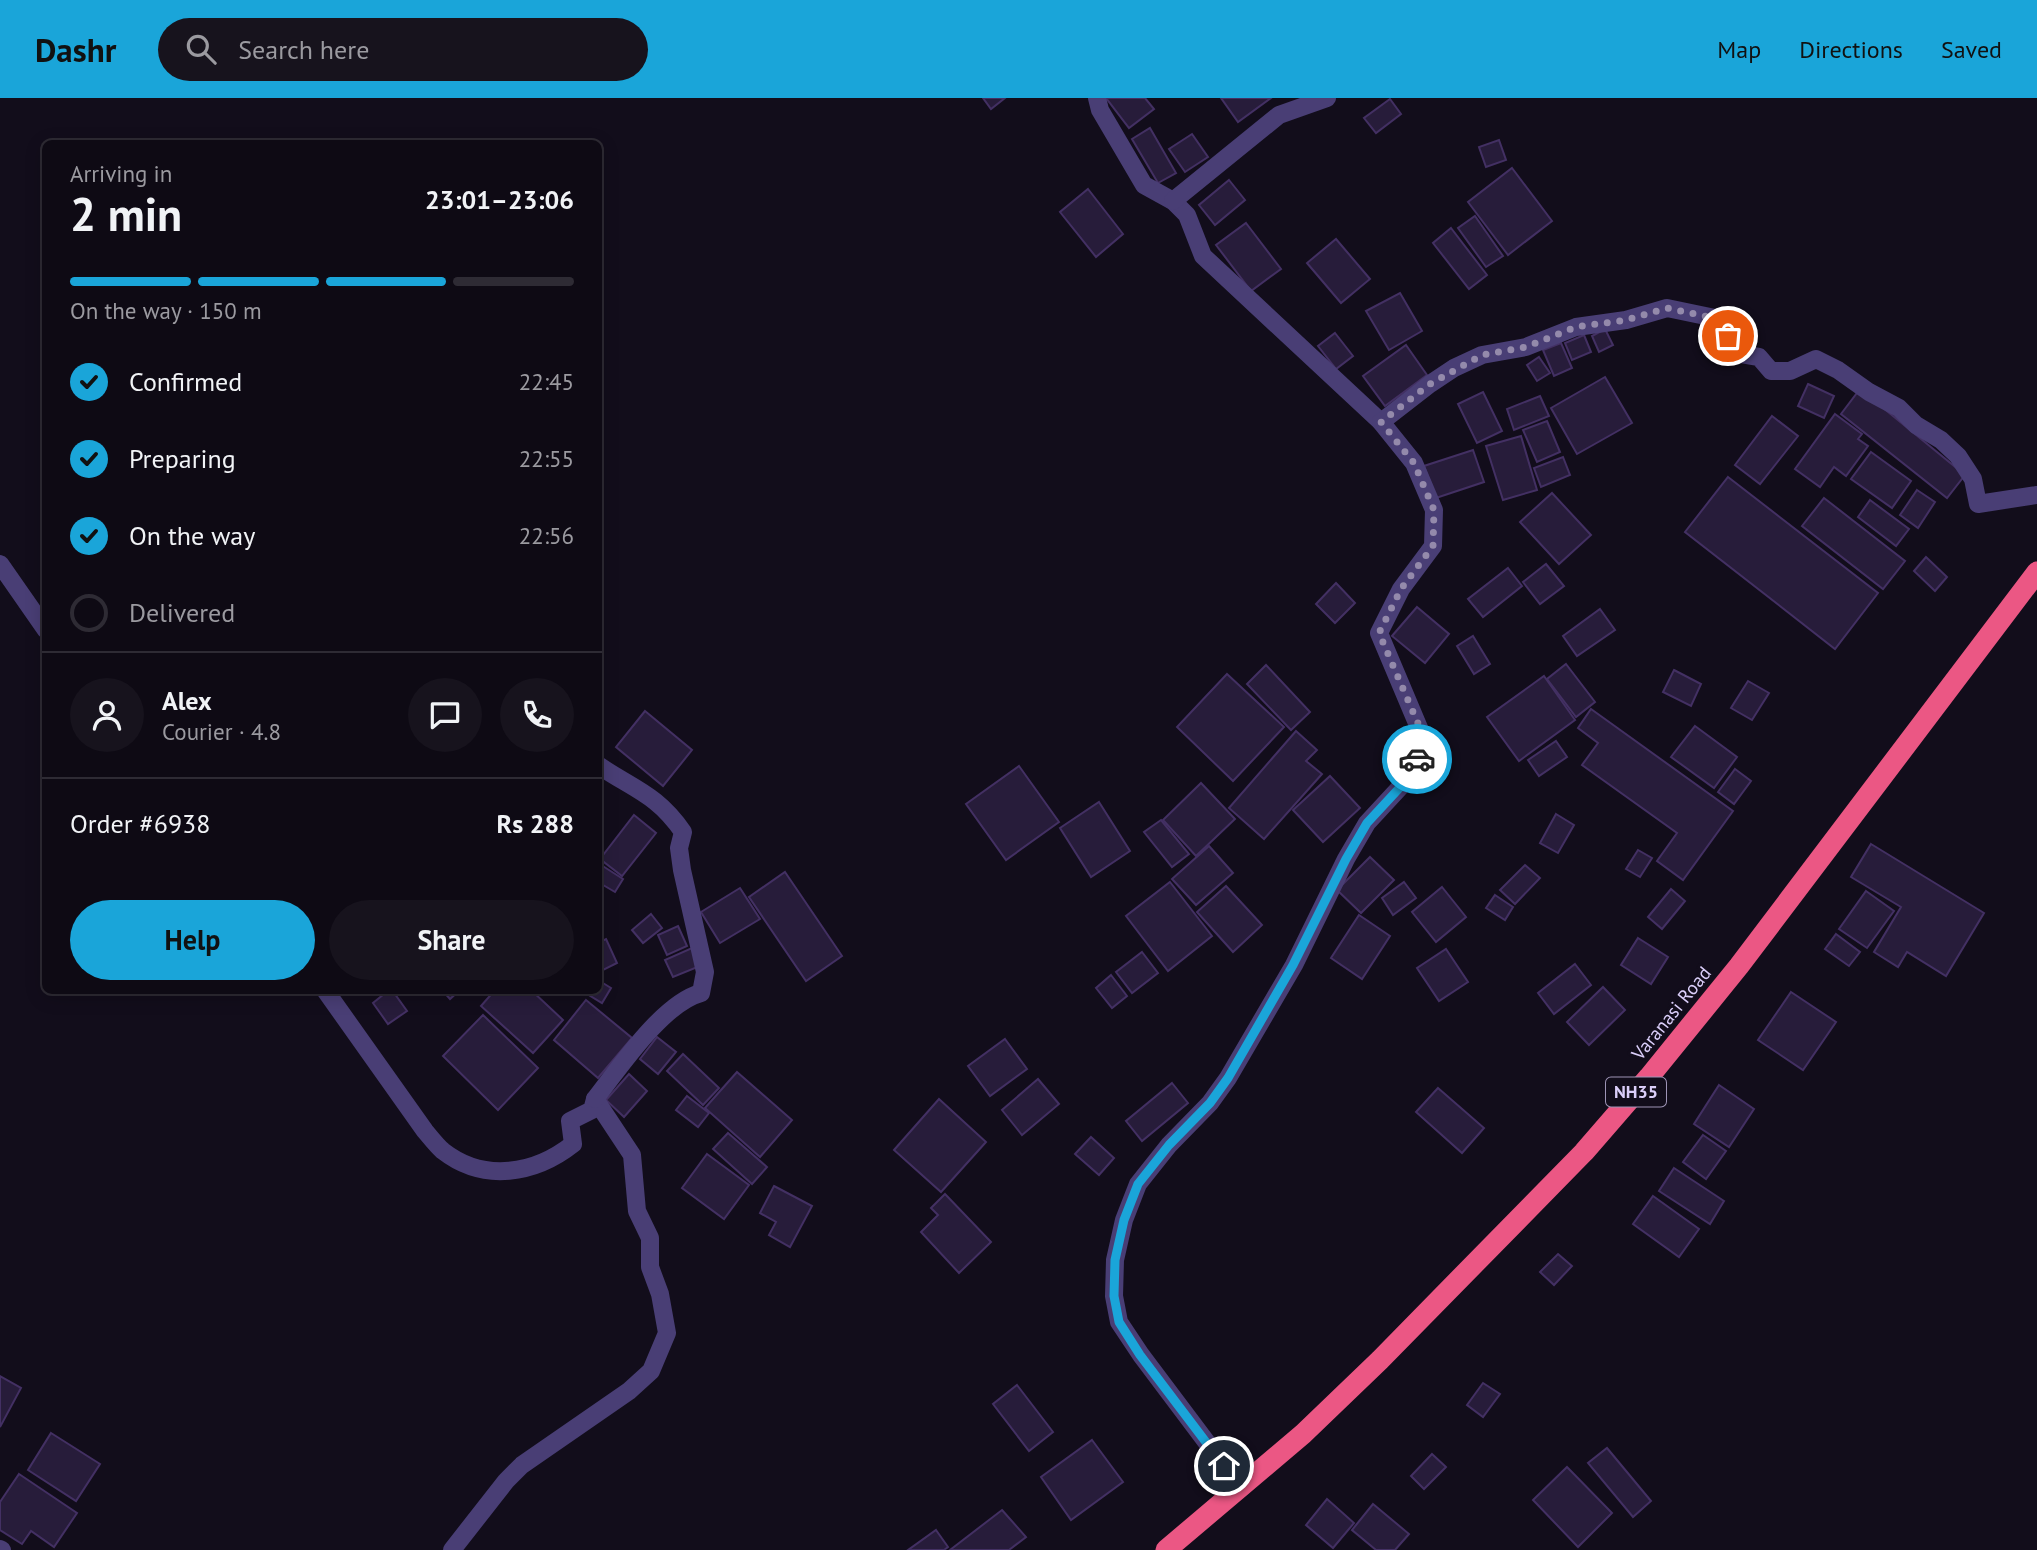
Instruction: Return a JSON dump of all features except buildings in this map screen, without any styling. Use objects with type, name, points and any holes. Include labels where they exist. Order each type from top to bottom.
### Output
[{"type":"highway","name":"Varanasi Road","points":[[1166,1550],[1303,1434],[1380,1360],[1584,1152],[1739,966],[2037,572]]},
{"type":"street","points":[[1097,98],[1100,110],[1144,185],[1173,201],[1187,215],[1203,256],[1381,422],[1414,463],[1434,510],[1433,546],[1401,589],[1379,633],[1423,735],[1417,762],[1404,783],[1367,823],[1293,965],[1228,1078],[1210,1103],[1169,1145],[1138,1184],[1124,1220],[1115,1260],[1114,1296],[1119,1322],[1140,1355],[1241,1488]]},
{"type":"street","points":[[1173,201],[1279,115],[1327,98]]},
{"type":"street","points":[[1381,422],[1430,384],[1482,355],[1526,347],[1576,327],[1626,320],[1667,308],[1714,318],[1741,354],[1759,357],[1771,371],[1790,371],[1816,359],[1899,408],[1916,425],[1941,440],[1958,456],[1973,479],[1979,504],[2037,495]]},
{"type":"street","points":[[0,564],[42,624]]},
{"type":"street","points":[[328,994],[425,1131],[443,1151],[463,1162],[487,1170],[509,1171],[535,1167],[557,1157],[573,1144],[570,1121],[592,1110],[596,1099],[634,1050],[669,1012],[687,996],[701,993],[705,972],[682,870],[679,848],[683,832],[658,801],[602,767]]},
{"type":"street","points":[[452,1550],[522,1465],[629,1391],[651,1371],[667,1333],[660,1294],[650,1267],[650,1238],[637,1211],[632,1155],[596,1099]]},
{"type":"way so far","points":[[1417,759],[1423,735],[1379,633],[1401,589],[1433,546],[1434,510],[1414,463],[1381,422],[1454,368],[1482,355],[1526,347],[1576,327],[1626,320],[1667,308],[1714,318],[1728,336]]},
{"type":"route","points":[[1224,1466],[1140,1355],[1119,1322],[1114,1296],[1115,1260],[1124,1220],[1138,1184],[1169,1145],[1210,1103],[1228,1078],[1293,965],[1367,823],[1404,783],[1417,759]]}]
